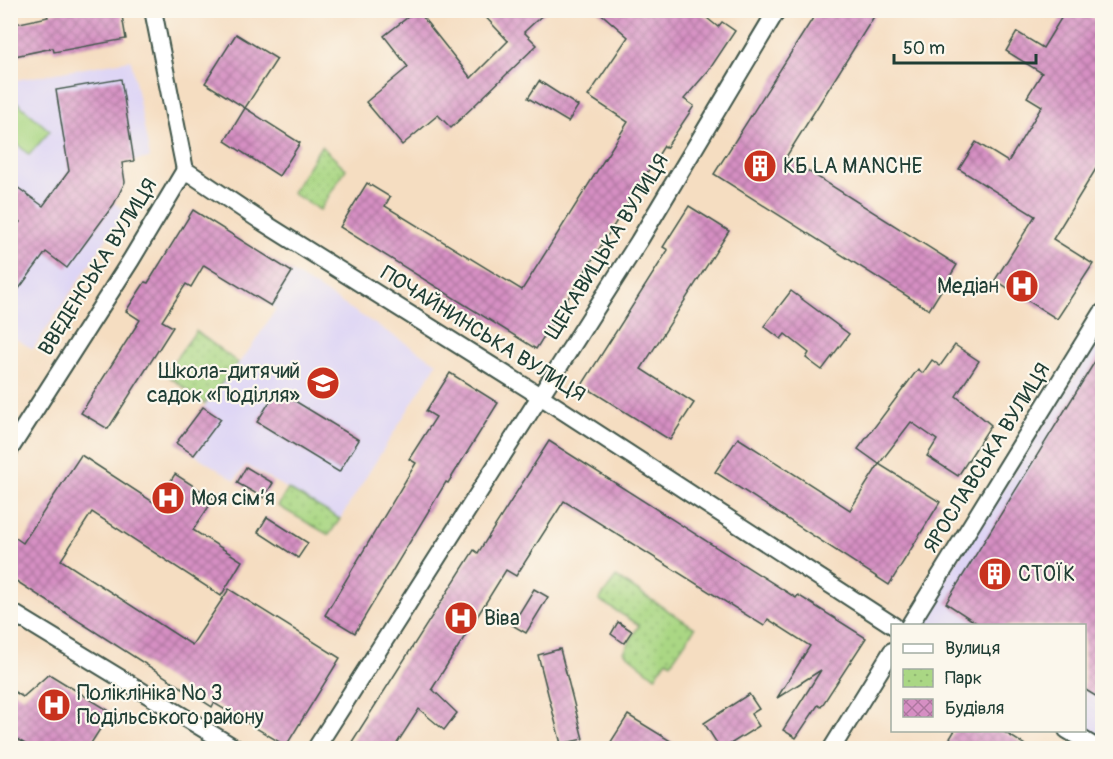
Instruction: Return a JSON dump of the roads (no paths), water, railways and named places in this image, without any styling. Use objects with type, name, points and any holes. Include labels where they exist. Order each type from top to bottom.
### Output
[{"type":"street","points":[[153,10],[185,170]]},
{"type":"street","name":"ЩЕКАВИЦЬКА ВУЛИЦЯ","points":[[316,748],[639,241],[777,10]]},
{"type":"street","name":"ПОЧАЙНИНСЬКА ВУЛИЦЯ","points":[[185,170],[297,244],[540,396],[891,624]]},
{"type":"street","name":"ВВЕДЕНСЬКА ВУЛИЦЯ","points":[[10,448],[131,261],[185,170]]},
{"type":"street","name":"ЯРОСЛАВСЬКА ВУЛИЦЯ","points":[[910,624],[1102,313]]},
{"type":"street","points":[[10,611],[235,748]]},
{"type":"street","points":[[832,748],[891,653]]},
{"type":"street","points":[[1070,732],[1097,748]]},
{"type":"place","name":"КБ LA MANCHE","points":[[760,166]]},
{"type":"place","name":"Медіан","points":[[1022,286]]},
{"type":"place","name":"Школа-дитячий садок «Поділля»","points":[[323,383]]},
{"type":"place","name":"Моя сім’я","points":[[168,498]]},
{"type":"place","name":"СТОЇК","points":[[995,574]]},
{"type":"place","name":"Віва","points":[[461,618]]},
{"type":"place","name":"Поліклініка № 3 Подільського району","points":[[54,705]]}]
